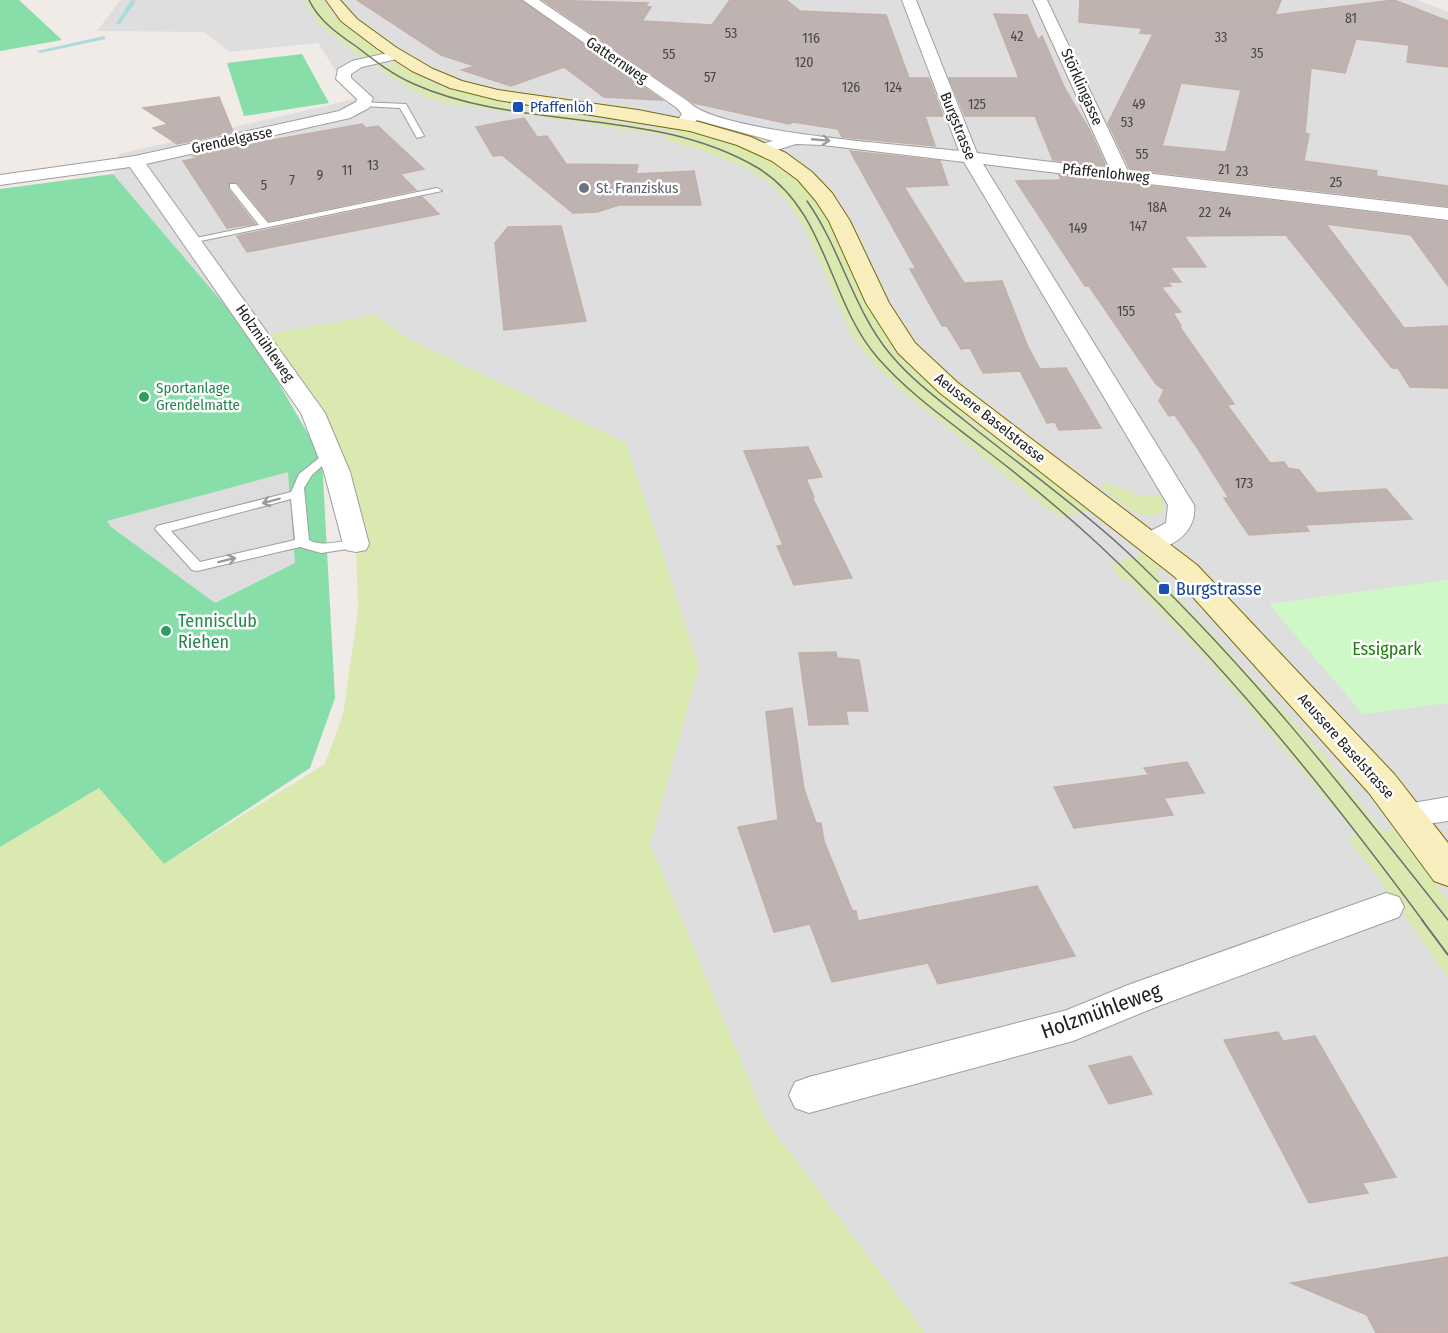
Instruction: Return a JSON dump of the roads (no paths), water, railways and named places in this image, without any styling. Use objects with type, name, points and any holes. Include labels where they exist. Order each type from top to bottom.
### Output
[{"type":"main road","name":"Aeussere Baselstrasse","points":[[333,0],[351,22],[396,55],[426,73],[463,87],[687,118],[764,149],[802,171],[831,204],[896,334],[915,355],[949,388],[1186,571],[1382,784],[1448,871]]},
{"type":"street","name":"Gatternweg","points":[[530,0],[687,118],[795,140]]},
{"type":"street","name":"Burgstrasse","points":[[909,0],[970,157],[1181,505],[1184,516],[1179,527],[1167,536],[1151,542]]},
{"type":"street","name":"Störklingasse","points":[[1040,0],[1121,174]]},
{"type":"street","points":[[363,104],[365,98],[344,79],[343,72],[357,64],[396,55]]},
{"type":"street","name":"Grendelgasse","points":[[0,180],[135,161],[344,115],[363,104]]},
{"type":"street","name":"Pfaffenlohweg","points":[[764,149],[795,140],[823,140],[1448,214]]},
{"type":"street","name":"Holzmühleweg","points":[[135,161],[195,241],[313,413],[328,455],[337,472],[356,543]]},
{"type":"street","points":[[1407,815],[1448,809]]},
{"type":"street","name":"Holzmühleweg","points":[[809,1095],[1073,1025],[1142,996],[1386,907]]},
{"type":"lane","points":[[363,104],[403,106],[420,136]]},
{"type":"lane","points":[[233,186],[265,226]]},
{"type":"lane","points":[[195,241],[437,192]]},
{"type":"lane","points":[[302,542],[297,486],[303,477],[328,455]]},
{"type":"lane","points":[[297,494],[162,529],[197,567],[302,542],[312,549],[356,543]]},
{"type":"waterway","points":[[118,23],[133,1]]},
{"type":"waterway","points":[[40,51],[104,38]]},
{"type":"tram line","points":[[309,0],[318,14],[336,32],[384,67],[414,84],[456,99],[499,109],[676,135],[718,149],[758,168],[781,186],[799,207],[813,231],[847,309],[877,357],[916,395],[1029,484],[1084,531],[1142,586],[1269,724],[1423,921]]},
{"type":"tram line","points":[[807,201],[829,239],[867,319],[899,364],[935,397],[1105,532],[1168,592],[1211,636],[1293,728],[1448,920]]},
{"type":"tram line","points":[[1422,920],[1448,955]]},
{"type":"place","name":"Pfaffenloh","points":[[518,107]]},
{"type":"place","name":"St. Franziskus","points":[[584,188]]},
{"type":"place","name":"Sportanlage Grendelmatte","points":[[144,397]]},
{"type":"place","name":"Burgstrasse","points":[[1164,589]]},
{"type":"place","name":"Tennisclub Riehen","points":[[166,631]]},
{"type":"park label","name":"Essigpark","points":[[1387,649]]}]
